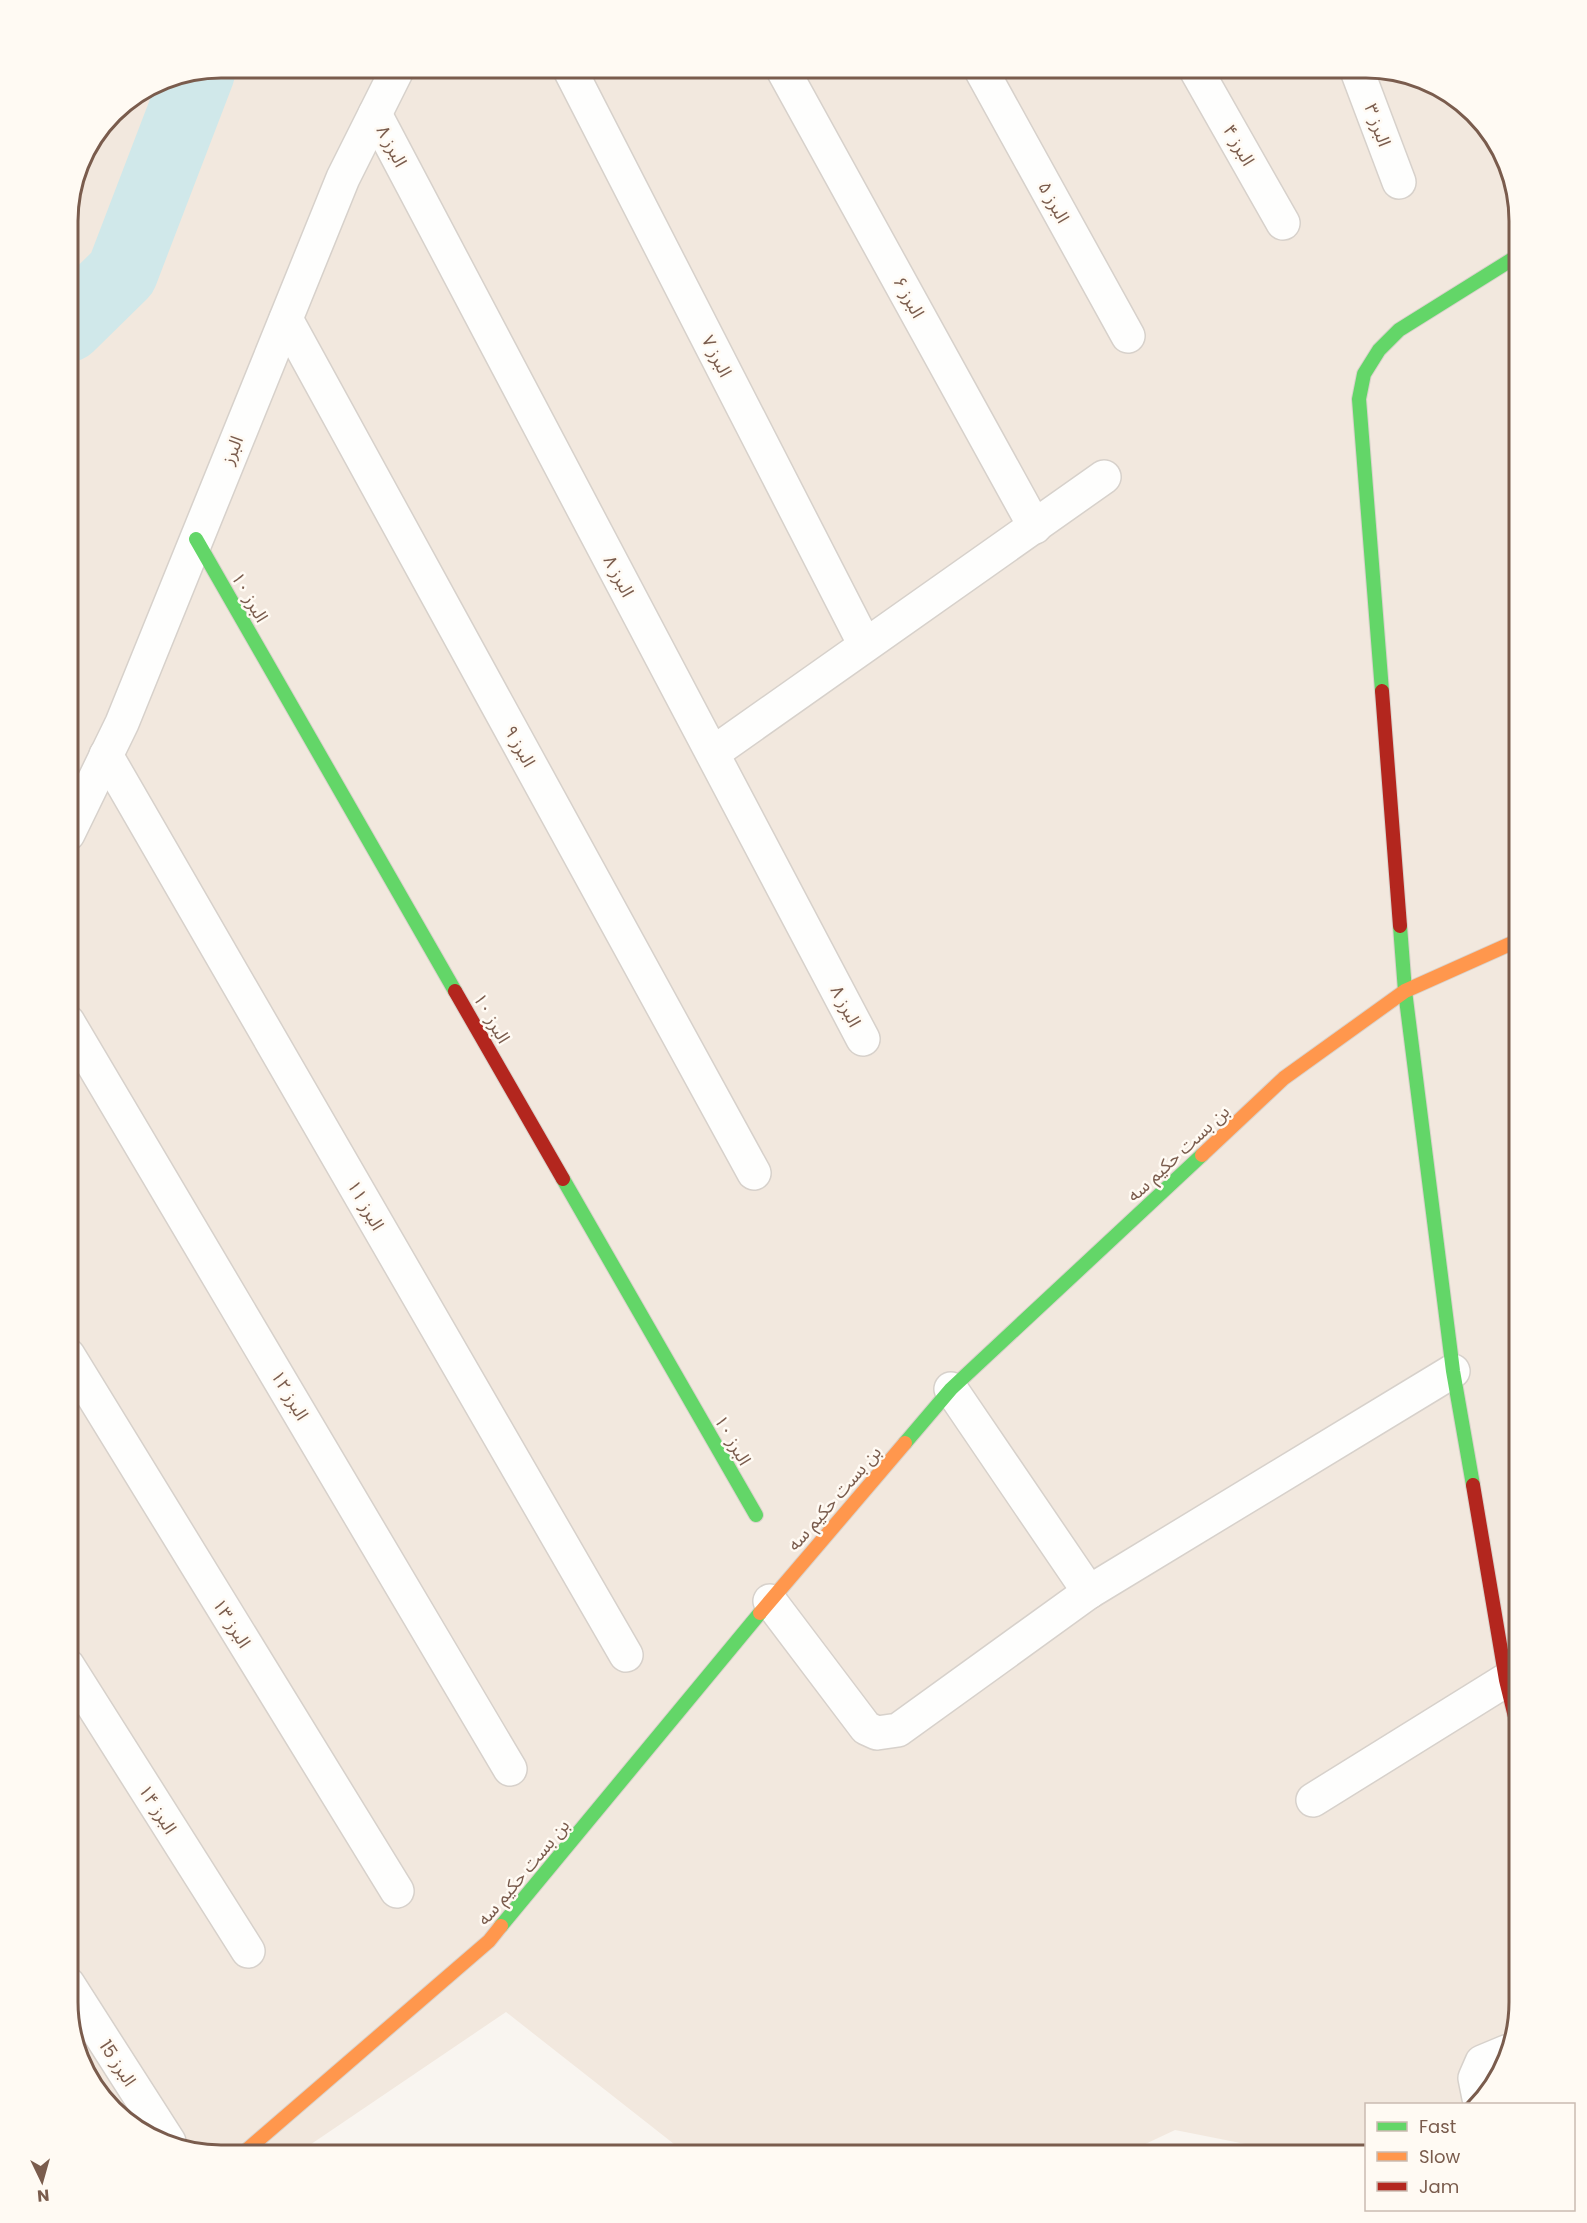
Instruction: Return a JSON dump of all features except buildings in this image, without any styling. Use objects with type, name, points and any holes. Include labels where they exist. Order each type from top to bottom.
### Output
[{"type":"street","name":"البرز","points":[[79,796],[106,755],[122,723],[343,178],[393,78]]},
{"type":"street","name":"البرز ۷","points":[[573,78],[865,645]]},
{"type":"street","name":"البرز ۶","points":[[788,78],[1035,527]]},
{"type":"street","name":"البرز ۵","points":[[986,78],[1128,336]]},
{"type":"street","name":"البرز ۴","points":[[1201,78],[1283,223]]},
{"type":"street","name":"البرز ۳","points":[[1360,78],[1399,182]]},
{"type":"street","name":"البرز ۸","points":[[375,114],[863,1039]]},
{"type":"street","points":[[1509,262],[1399,330],[1380,350],[1364,374],[1359,399],[1406,992],[1453,1371],[1509,1691]]},
{"type":"street","name":"البرز ۹","points":[[286,319],[754,1173]]},
{"type":"street","points":[[712,753],[1104,477]]},
{"type":"street","name":"البرز ۱۰","points":[[196,539],[756,1515]]},
{"type":"street","name":"البرز ۱۱","points":[[106,755],[626,1655]]},
{"type":"street","name":"بن بست حکیم سه","points":[[253,2145],[489,1941],[770,1601],[951,1389],[1284,1078],[1406,992],[1509,945]]},
{"type":"street","name":"البرز ۱۲","points":[[78,1039],[510,1769]]},
{"type":"street","name":"البرز ۱۳","points":[[78,1371],[397,1891]]},
{"type":"street","points":[[770,1601],[866,1728],[877,1732],[898,1730],[1089,1592],[1453,1371]]},
{"type":"street","points":[[951,1389],[1089,1592]]},
{"type":"street","points":[[1313,1800],[1506,1680]]},
{"type":"street","name":"البرز ۱۴","points":[[78,1682],[248,1951]]},
{"type":"street","name":"البرز 15","points":[[78,2000],[163,2132]]},
{"type":"street","points":[[1478,2091],[1475,2078],[1482,2062],[1499,2055]]},
{"type":"shaded area","points":[[1375,78],[1421,89],[1437,97],[1467,120],[1490,150],[1504,184],[1509,221],[1509,2002],[1508,2021],[1498,2057],[1490,2073],[1467,2103],[1365,2103],[1365,2145],[1251,2145],[1175,2130],[1143,2145],[675,2145],[506,2012],[310,2145],[212,2145],[175,2137],[158,2130],[127,2109],[108,2089],[89,2057],[83,2039],[78,2002],[78,212],[89,166],[102,142],[120,120],[134,108],[166,89],[202,79]]},
{"type":"waterway","points":[[78,316],[122,273],[196,80]]},
{"type":"traffic: fast","points":[[1382,691],[1359,399],[1364,374],[1379,350],[1399,330],[1509,261]]},
{"type":"traffic: fast","points":[[196,539],[455,991]]},
{"type":"traffic: fast","points":[[1400,926],[1405,991],[1453,1371],[1473,1485]]},
{"type":"traffic: fast","points":[[905,1443],[951,1389],[1202,1155]]},
{"type":"traffic: fast","points":[[563,1179],[756,1515]]},
{"type":"traffic: fast","points":[[501,1926],[760,1613]]},
{"type":"traffic: slow","points":[[1202,1155],[1284,1078],[1405,991],[1509,944]]},
{"type":"traffic: slow","points":[[760,1613],[905,1443]]},
{"type":"traffic: slow","points":[[253,2145],[489,1941],[501,1926]]},
{"type":"traffic: jam","points":[[1382,691],[1400,926]]},
{"type":"traffic: jam","points":[[455,991],[563,1179]]},
{"type":"traffic: jam","points":[[1473,1485],[1509,1692]]}]
